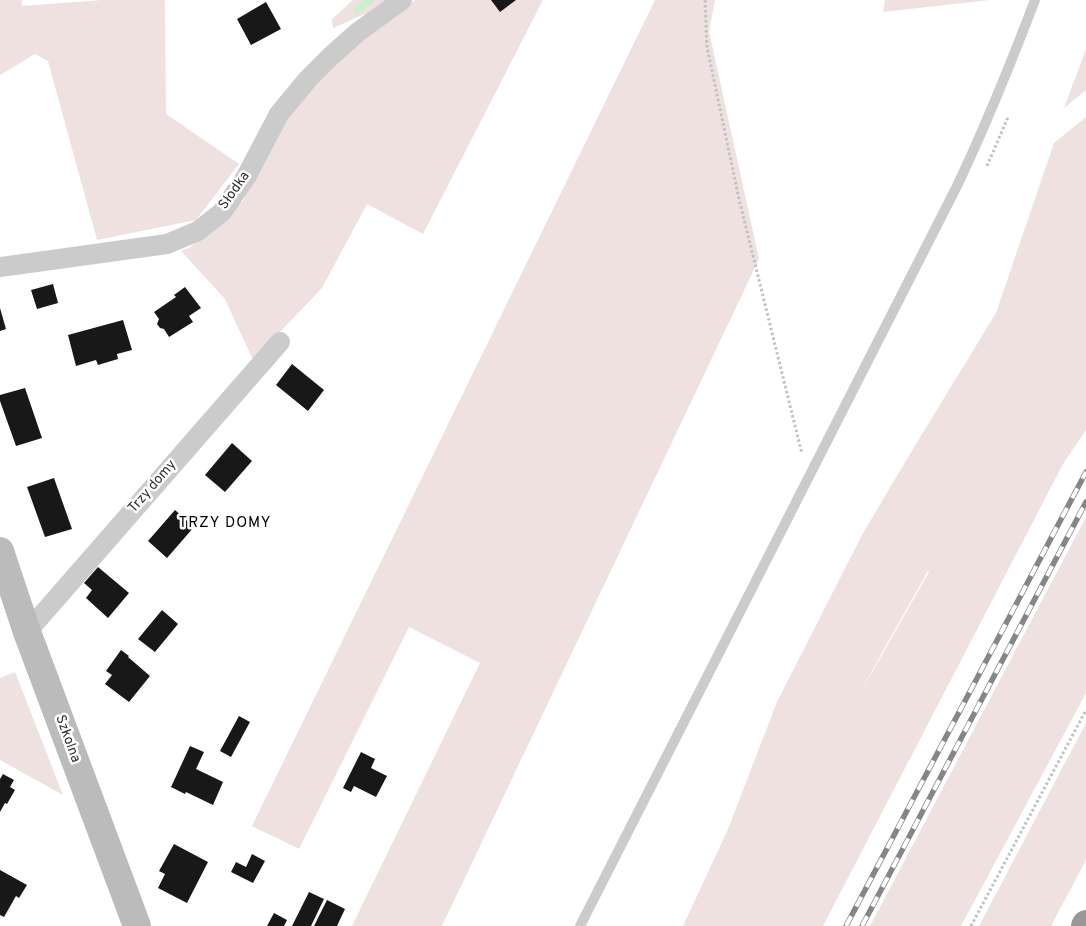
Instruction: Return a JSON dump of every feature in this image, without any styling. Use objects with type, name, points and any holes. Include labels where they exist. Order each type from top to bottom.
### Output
[{"type":"street","name":"Słodka","points":[[0,266],[167,244],[198,231],[222,212],[246,177],[279,114],[308,79],[358,32],[402,0]]},
{"type":"street","name":"Trzy domy","points":[[27,632],[280,342]]},
{"type":"street","name":"Szkolna","points":[[2,563],[137,926]]},
{"type":"lane","points":[[580,926],[974,152],[1035,0]]},
{"type":"path","points":[[705,0],[707,46],[739,199],[808,478]]},
{"type":"path","points":[[971,926],[1086,710]]},
{"type":"shaded area","points":[[0,0],[22,0],[22,6],[102,0],[165,0],[166,114],[239,164],[196,220],[97,240],[48,61],[35,54],[0,75]]},
{"type":"shaded area","points":[[353,0],[385,0],[367,13],[333,28],[332,19]]},
{"type":"shaded area","points":[[415,0],[543,0],[423,234],[367,204],[322,288],[253,360],[225,299],[181,251],[189,248],[243,201],[286,117],[335,59]]},
{"type":"shaded area","points":[[655,0],[715,0],[709,31],[759,259],[442,926],[352,926],[480,663],[409,627],[299,849],[252,826]]},
{"type":"shaded area","points":[[885,0],[990,0],[883,12]]},
{"type":"shaded area","points":[[1086,49],[1086,90],[1064,108]]},
{"type":"shaded area","points":[[1086,117],[1086,430],[1063,464],[823,926],[683,926],[728,829],[777,702],[863,533],[996,313],[1054,143]],"holes":[[[928,571],[929,572],[858,697]]]},
{"type":"shaded area","points":[[1086,517],[1086,693],[961,926],[870,926]]},
{"type":"shaded area","points":[[15,672],[63,795],[0,760],[0,678]]},
{"type":"shaded area","points":[[1086,723],[1086,860],[1051,926],[979,926]]},
{"type":"building","points":[[491,0],[516,0],[500,12]]},
{"type":"building","points":[[266,2],[281,29],[251,45],[237,19]]},
{"type":"building","points":[[53,284],[58,303],[37,309],[31,290]]},
{"type":"building","points":[[185,287],[201,308],[189,316],[193,322],[169,337],[164,329],[160,328],[157,324],[159,319],[154,312],[176,297],[174,295]]},
{"type":"building","points":[[0,308],[6,329],[0,331]]},
{"type":"building","points":[[123,320],[132,350],[117,354],[118,359],[98,365],[96,360],[76,366],[68,335]]},
{"type":"building","points":[[292,364],[324,390],[308,411],[276,385]]},
{"type":"building","points":[[25,388],[42,438],[16,446],[0,401],[0,395]]},
{"type":"building","points":[[232,443],[252,461],[225,492],[205,475]]},
{"type":"building","points":[[54,478],[72,529],[45,537],[27,487]]},
{"type":"building","points":[[175,510],[194,527],[167,558],[148,541]]},
{"type":"building","points":[[98,567],[129,593],[108,618],[86,598],[92,590],[84,583]]},
{"type":"building","points":[[162,610],[178,624],[155,652],[138,639]]},
{"type":"building","points":[[121,650],[150,676],[129,702],[105,684],[112,675],[106,671]]},
{"type":"building","points":[[239,716],[250,722],[231,757],[220,751]]},
{"type":"building","points":[[190,746],[204,752],[196,769],[223,782],[213,805],[171,787]]},
{"type":"building","points":[[361,752],[375,759],[371,768],[387,776],[376,797],[354,786],[351,792],[343,788]]},
{"type":"building","points":[[3,774],[14,780],[10,787],[15,790],[0,812],[0,779]]},
{"type":"building","points":[[174,844],[208,862],[187,903],[158,888],[165,874],[159,871]]},
{"type":"building","points":[[252,854],[265,861],[253,883],[231,872],[236,862],[246,867]]},
{"type":"building","points":[[0,870],[27,885],[19,898],[16,896],[4,917],[0,915]]},
{"type":"building","points":[[309,892],[324,899],[311,926],[292,926]]},
{"type":"building","points":[[327,900],[345,909],[337,926],[314,926]]},
{"type":"building","points":[[274,913],[287,920],[284,926],[267,926]]},
{"type":"waterway","points":[[357,10],[370,0]]},
{"type":"railway","points":[[846,926],[1086,472]]},
{"type":"railway","points":[[862,926],[1086,502]]},
{"type":"district","name":"TRZY DOMY","points":[[225,524]]}]
